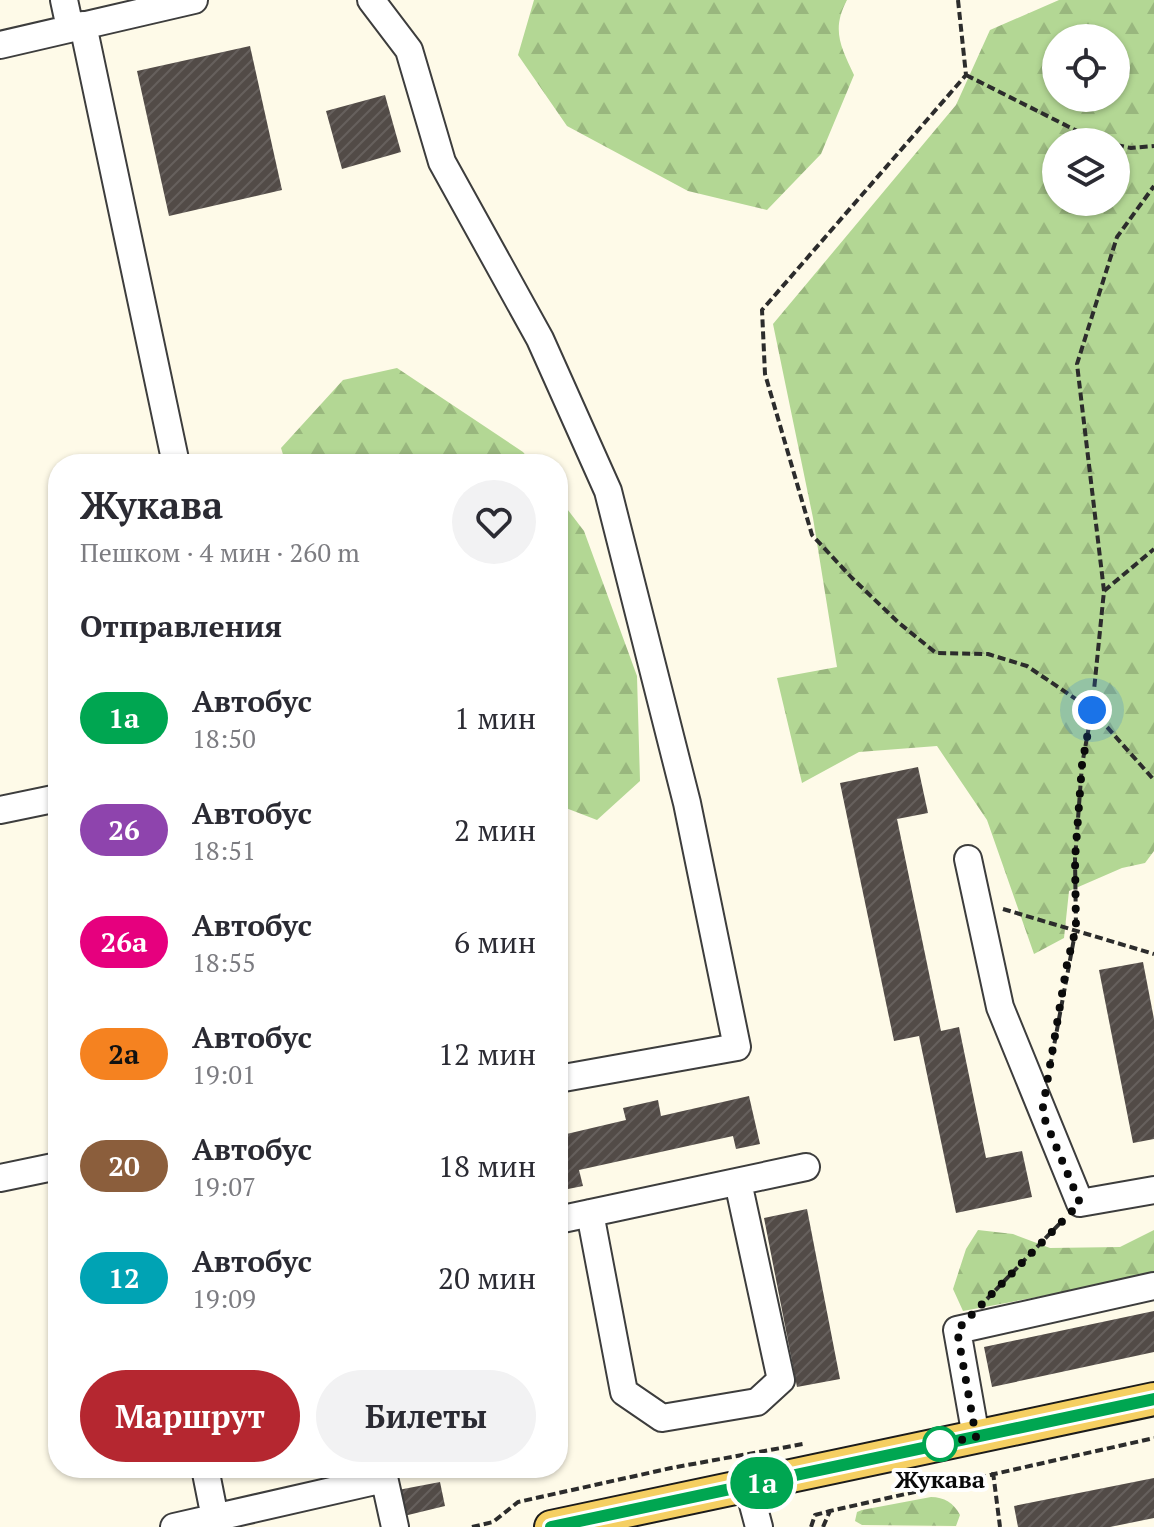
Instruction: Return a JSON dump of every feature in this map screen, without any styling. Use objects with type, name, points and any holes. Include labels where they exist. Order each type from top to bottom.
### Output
[{"type":"main road","points":[[551,1527],[1154,1399]]},
{"type":"street","points":[[64,0],[77,26],[174,454]]},
{"type":"street","points":[[0,45],[194,0]]},
{"type":"street","points":[[371,0],[409,50],[442,162],[540,339],[608,491],[687,803],[737,1047],[568,1077]]},
{"type":"street","points":[[0,810],[48,800]]},
{"type":"street","points":[[968,859],[1000,1007],[1080,1203],[1154,1190]]},
{"type":"street","points":[[568,1218],[806,1167]]},
{"type":"street","points":[[0,1178],[48,1168]]},
{"type":"street","points":[[590,1213],[624,1392],[662,1418],[757,1402],[781,1380],[738,1182]]},
{"type":"street","points":[[976,1437],[957,1330],[1154,1286]]},
{"type":"street","points":[[207,1478],[215,1518]]},
{"type":"street","points":[[174,1527],[368,1478]]},
{"type":"street","points":[[384,1478],[395,1527]]},
{"type":"street","points":[[748,1486],[759,1527]]},
{"type":"path","points":[[958,0],[966,75],[762,310],[765,374],[812,535],[852,578],[936,653],[988,654],[1027,666],[1092,710],[1154,780]]},
{"type":"path","points":[[966,75],[1071,128]]},
{"type":"path","points":[[1130,148],[1154,146]]},
{"type":"path","points":[[1049,1068],[1076,928],[1075,859],[1082,765],[1092,710],[1104,591],[1077,364],[1117,237],[1154,186]]},
{"type":"path","points":[[1104,591],[1154,549]]},
{"type":"path","points":[[977,901],[1076,928],[1154,954]]},
{"type":"path","points":[[957,1330],[1080,1203]]},
{"type":"path","points":[[811,1527],[815,1515],[830,1511],[1154,1438]]},
{"type":"path","points":[[993,1472],[1000,1527]]},
{"type":"path","points":[[823,1527],[830,1511]]},
{"type":"green space","points":[[534,0],[847,0],[839,30],[842,47],[854,75],[821,154],[767,210],[688,191],[567,126],[518,55]]},
{"type":"green space","points":[[1059,0],[1154,0],[1154,851],[1145,863],[1122,868],[1069,891],[1064,938],[1034,954],[987,820],[937,746],[859,752],[802,783],[777,678],[837,667],[813,518],[773,324],[956,105],[990,30]]},
{"type":"green space","points":[[397,368],[525,454],[283,454],[281,448],[343,380]]},
{"type":"green space","points":[[568,510],[584,531],[637,676],[640,781],[597,820],[568,809]]},
{"type":"green space","points":[[978,1230],[1013,1234],[1050,1248],[1120,1247],[1154,1230],[1154,1275],[963,1311],[953,1289],[966,1249]]},
{"type":"green space","points":[[940,1498],[955,1507],[960,1515],[956,1526],[862,1525],[855,1521],[857,1512],[862,1510]]},
{"type":"building","points":[[250,46],[282,190],[169,216],[137,71]]},
{"type":"building","points":[[385,95],[401,152],[342,169],[326,111]]},
{"type":"building","points":[[918,767],[928,813],[897,819],[941,1031],[959,1027],[986,1158],[1022,1151],[1032,1197],[956,1213],[919,1036],[894,1041],[840,783]]},
{"type":"building","points":[[1143,962],[1154,1019],[1154,1139],[1133,1143],[1099,970]]},
{"type":"building","points":[[749,1096],[760,1144],[736,1149],[733,1136],[579,1170],[583,1186],[568,1189],[568,1134],[626,1120],[623,1108],[658,1100],[661,1116]]},
{"type":"building","points":[[807,1209],[840,1379],[797,1387],[764,1218]]},
{"type":"building","points":[[1154,1311],[1154,1352],[992,1387],[984,1347]]},
{"type":"building","points":[[1154,1478],[1154,1518],[1110,1527],[1018,1527],[1014,1506]]},
{"type":"building","points":[[440,1482],[445,1506],[404,1516],[398,1490]]},
{"type":"bus line","name":"1а","points":[[551,1527],[1154,1399]]},
{"type":"place","name":"Жукава","points":[[940,1444]]},
{"type":"route","points":[[940,1444],[937,1445],[976,1437],[957,1330],[1080,1203],[1042,1113],[1076,928],[1075,859],[1082,765],[1092,710]]}]
